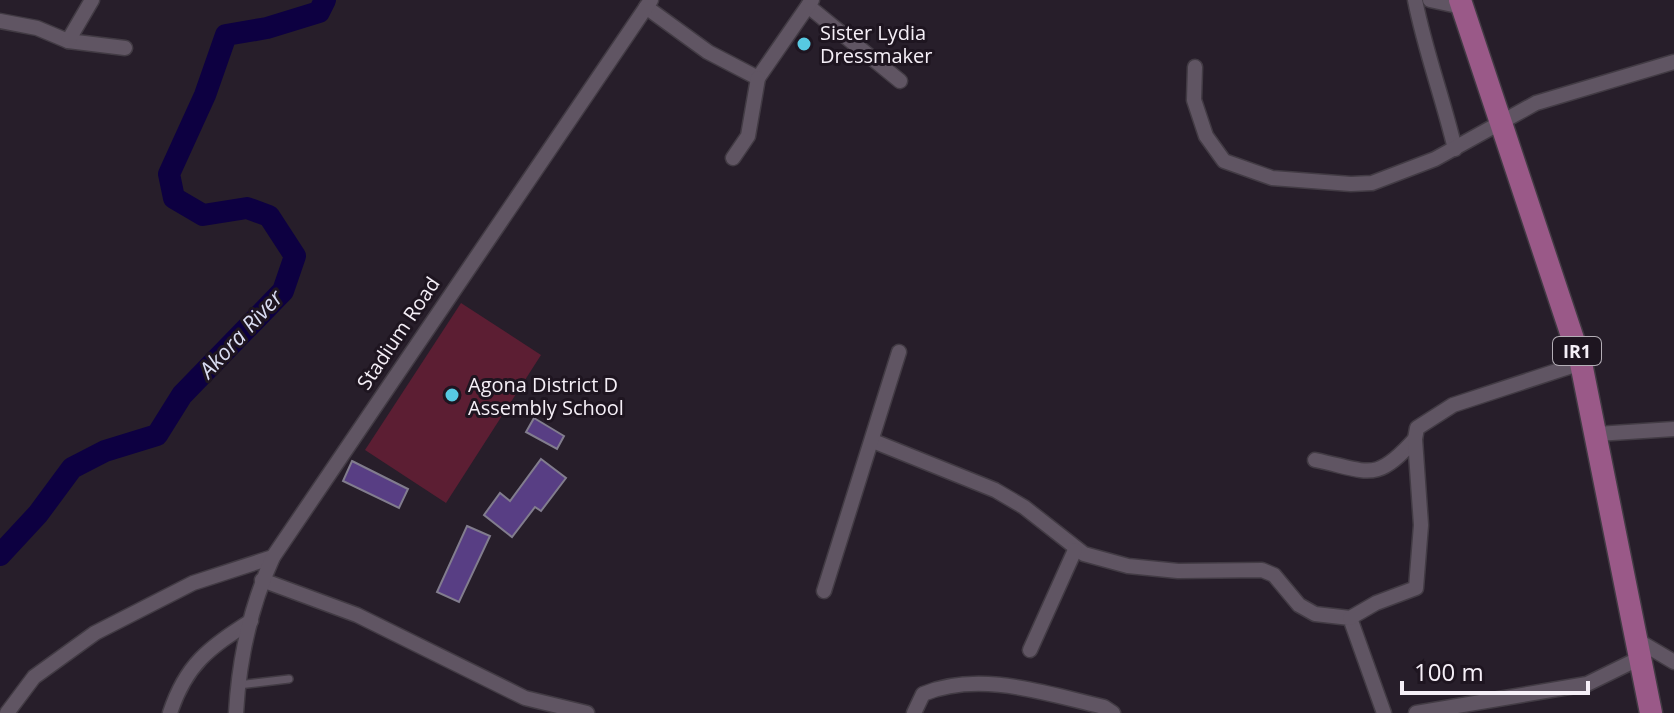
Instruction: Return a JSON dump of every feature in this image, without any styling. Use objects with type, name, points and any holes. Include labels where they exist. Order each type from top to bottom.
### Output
[{"type":"main road","name":"IR1","points":[[1461,4],[1581,363],[1651,713]]},
{"type":"street","points":[[68,41],[92,0]]},
{"type":"street","points":[[1415,0],[1425,51],[1438,76],[1455,149]]},
{"type":"street","points":[[1430,0],[1461,4]]},
{"type":"street","points":[[648,3],[708,52],[758,78]]},
{"type":"street","name":"Stadium Road","points":[[236,713],[238,685],[251,621],[262,580],[273,557],[648,3]]},
{"type":"street","points":[[733,158],[748,136],[758,78],[810,3],[900,81]]},
{"type":"street","points":[[0,21],[37,28],[68,41],[125,48]]},
{"type":"street","points":[[1195,67],[1194,100],[1206,136],[1224,161],[1254,174],[1372,183],[1455,149],[1536,103],[1672,63],[1674,80]]},
{"type":"street","points":[[824,591],[899,352]]},
{"type":"street","points":[[873,441],[995,490],[1051,526],[1075,550],[1128,566],[1178,571],[1262,570],[1274,575],[1299,605],[1315,614],[1350,618],[1376,603],[1416,588],[1421,525],[1415,439],[1417,428],[1453,405],[1581,363]]},
{"type":"street","points":[[1597,434],[1674,429]]},
{"type":"street","points":[[1315,460],[1371,471],[1383,469],[1393,464],[1415,439]]},
{"type":"street","points":[[1030,650],[1075,550]]},
{"type":"street","points":[[7,713],[34,677],[95,633],[193,583],[273,557]]},
{"type":"street","points":[[262,580],[357,615],[519,695],[587,713]]},
{"type":"street","points":[[1350,618],[1384,713]]},
{"type":"street","points":[[170,713],[180,684],[206,650],[251,621]]},
{"type":"street","points":[[1416,713],[1587,684],[1639,649],[1674,662]]},
{"type":"street","points":[[914,713],[923,694],[944,685],[980,684],[1018,688],[1104,707],[1113,713]]},
{"type":"street","points":[[518,713],[519,695]]},
{"type":"lane","points":[[238,685],[289,679]]},
{"type":"shaded area","points":[[461,303],[541,355],[446,503],[365,450]]},
{"type":"building","points":[[534,418],[564,436],[557,449],[526,432]]},
{"type":"building","points":[[541,459],[566,478],[541,511],[535,507],[512,537],[484,515],[500,493],[510,501]]},
{"type":"building","points":[[352,461],[408,489],[399,508],[343,481]]},
{"type":"building","points":[[467,526],[490,536],[459,602],[437,592]]},
{"type":"waterway","name":"Akora River","points":[[0,555],[38,514],[72,468],[105,451],[157,435],[182,395],[283,291],[295,256],[269,216],[247,208],[203,215],[174,198],[169,174],[205,95],[226,35],[267,28],[319,12],[325,0]]},
{"type":"place","name":"Sister Lydia Dressmaker","points":[[804,44]]},
{"type":"place","name":"Agona District D Assembly School","points":[[452,395]]}]
